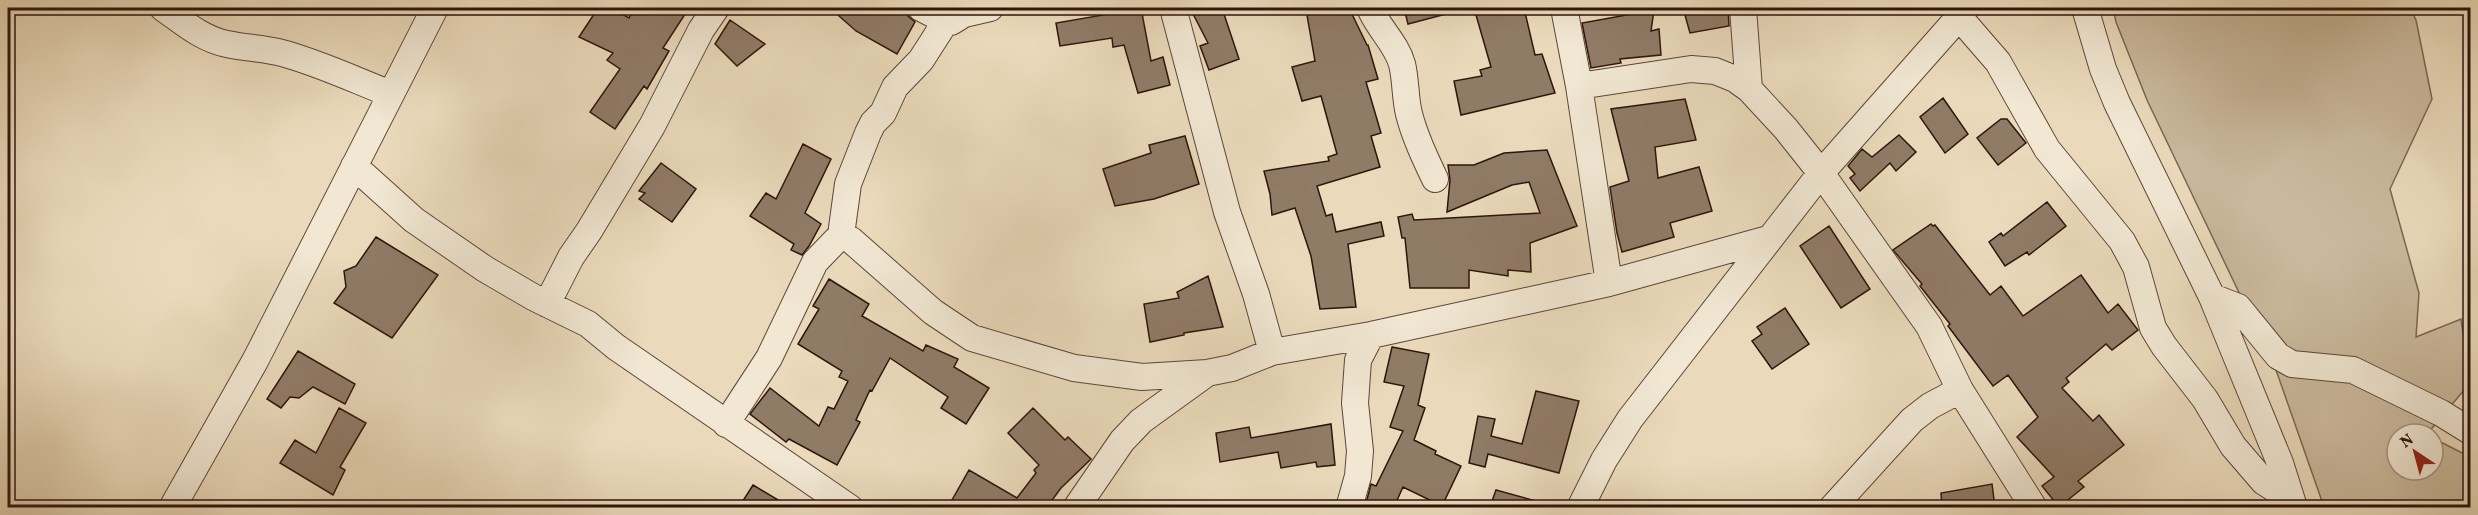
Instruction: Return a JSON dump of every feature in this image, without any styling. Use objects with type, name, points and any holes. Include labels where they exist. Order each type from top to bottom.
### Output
[{"type":"street","points":[[163,8],[183,24],[210,39],[226,44],[282,53],[391,94]]},
{"type":"street","points":[[172,507],[255,361],[435,8]]},
{"type":"street","points":[[547,304],[571,257],[652,126],[702,30],[716,8]]},
{"type":"street","points":[[921,8],[951,22],[964,14],[990,8]]},
{"type":"street","points":[[1173,8],[1227,212],[1256,294],[1272,352]]},
{"type":"street","points":[[1370,8],[1402,65],[1409,113],[1416,138],[1436,178]]},
{"type":"street","points":[[1564,8],[1579,86],[1609,283]]},
{"type":"street","points":[[1743,8],[1749,89]]},
{"type":"street","points":[[2085,8],[2103,69],[2117,103],[2212,297],[2280,463],[2293,503]]},
{"type":"street","points":[[1580,507],[1604,460],[1630,419],[1768,239],[1821,173],[1962,12],[1998,62],[2048,149],[2122,241],[2136,267],[2153,328],[2164,346],[2205,399],[2233,446],[2264,482],[2293,503]]},
{"type":"street","points":[[726,424],[769,358],[815,262],[841,235],[848,184],[868,132],[873,123],[884,113],[895,87],[921,60],[946,21]]},
{"type":"street","points":[[1579,86],[1691,69],[1715,71],[1735,79],[1749,89],[1786,129],[1821,173],[1929,326],[1960,390],[2034,507]]},
{"type":"street","points":[[354,166],[414,220],[485,269],[588,324],[616,347],[726,424],[850,507]]},
{"type":"street","points":[[841,235],[851,240],[933,312],[972,338],[1034,355],[1058,365],[1092,372],[1142,377],[1207,373],[1232,368],[1272,352],[1371,335],[1609,283],[1768,239]]},
{"type":"street","points":[[2212,297],[2238,307],[2278,356],[2292,364],[2353,370],[2441,413],[2470,431]]},
{"type":"street","points":[[1349,507],[1358,476],[1360,451],[1355,403],[1358,360],[1371,335]]},
{"type":"street","points":[[1076,507],[1122,441],[1141,421],[1207,373]]},
{"type":"street","points":[[1832,507],[1912,420],[1930,406],[1960,390]]},
{"type":"shaded area","points":[[2113,8],[2410,8],[2416,20],[2432,99],[2390,189],[2419,293],[2416,337],[2461,319],[2470,383],[2437,422],[2385,422],[2385,482],[2445,482],[2445,444],[2470,457],[2470,507],[2324,507],[2276,370],[2147,100],[2116,22]]},
{"type":"building","points":[[598,8],[611,8],[629,18],[634,8],[689,8],[663,48],[669,51],[647,89],[644,86],[615,129],[590,112],[620,69],[607,60],[613,53],[579,37]]},
{"type":"building","points":[[830,8],[906,8],[908,16],[915,22],[897,54],[856,31]]},
{"type":"building","points":[[1108,8],[1141,8],[1151,61],[1163,57],[1170,85],[1138,93],[1124,45],[1113,47],[1112,38],[1060,46],[1056,23],[1109,14]]},
{"type":"building","points":[[1190,8],[1222,8],[1239,59],[1209,70],[1200,46],[1208,43]]},
{"type":"building","points":[[1349,8],[1368,45],[1378,79],[1366,82],[1381,133],[1371,136],[1380,167],[1317,186],[1326,216],[1332,214],[1336,232],[1381,222],[1384,236],[1348,244],[1356,307],[1320,309],[1311,256],[1295,208],[1272,215],[1264,171],[1329,161],[1328,157],[1337,154],[1321,96],[1302,101],[1292,67],[1315,61],[1307,15]]},
{"type":"building","points":[[1404,8],[1449,8],[1450,13],[1408,24]]},
{"type":"building","points":[[1474,8],[1524,8],[1535,55],[1542,54],[1555,93],[1461,115],[1454,81],[1482,76],[1480,70],[1491,67]]},
{"type":"building","points":[[1683,8],[1728,8],[1729,26],[1690,33]]},
{"type":"building","points":[[1654,10],[1651,31],[1659,29],[1661,55],[1620,59],[1621,63],[1591,68],[1582,23]]},
{"type":"building","points":[[730,20],[765,44],[737,66],[715,44]]},
{"type":"building","points":[[1943,98],[1968,134],[1945,153],[1920,117]]},
{"type":"building","points":[[1685,99],[1696,140],[1655,147],[1658,178],[1699,167],[1712,211],[1670,223],[1674,237],[1622,252],[1610,187],[1629,181],[1611,109]]},
{"type":"building","points":[[2001,119],[2007,119],[2026,143],[1998,165],[1977,138]]},
{"type":"building","points":[[1899,135],[1916,152],[1896,171],[1890,163],[1860,191],[1850,178],[1855,174],[1848,166],[1862,149],[1872,157]]},
{"type":"building","points":[[1185,136],[1199,184],[1154,199],[1115,206],[1103,169],[1151,153],[1149,145]]},
{"type":"building","points":[[803,144],[831,159],[805,213],[821,224],[802,255],[791,250],[794,244],[750,216],[766,193],[776,199]]},
{"type":"building","points":[[1547,150],[1577,226],[1530,243],[1531,272],[1508,270],[1508,276],[1469,270],[1469,288],[1410,288],[1405,238],[1402,238],[1398,217],[1412,214],[1414,220],[1540,213],[1529,182],[1512,185],[1447,212],[1450,180],[1448,165],[1474,165],[1504,153]]},
{"type":"building","points":[[661,163],[696,189],[672,222],[639,199],[645,193],[639,191]]},
{"type":"building","points":[[2047,202],[2066,226],[2029,255],[2027,252],[2005,266],[1989,242],[2001,233],[2003,236]]},
{"type":"building","points":[[1931,224],[1935,225],[1990,295],[2001,286],[2023,316],[2081,275],[2108,313],[2118,304],[2138,330],[2112,350],[2106,344],[2066,378],[2069,382],[2062,388],[2093,421],[2099,415],[2124,445],[2078,481],[2084,487],[2059,507],[2042,486],[2054,477],[2017,437],[2038,417],[2008,375],[1993,386],[1948,326],[1950,324],[1920,286],[1922,284],[1893,250]]},
{"type":"building","points":[[1829,226],[1870,289],[1841,308],[1800,246]]},
{"type":"building","points":[[376,237],[438,275],[392,338],[334,303],[346,287],[344,271],[356,266]]},
{"type":"building","points":[[1208,276],[1223,327],[1184,333],[1184,335],[1150,342],[1144,304],[1179,298],[1177,292]]},
{"type":"building","points":[[829,279],[869,304],[862,316],[923,351],[926,345],[958,359],[954,367],[989,388],[966,424],[941,408],[948,397],[890,358],[872,391],[870,390],[856,420],[860,422],[837,465],[789,439],[786,442],[750,414],[770,388],[819,426],[828,407],[834,409],[848,381],[839,377],[842,371],[798,344],[819,309],[813,306]]},
{"type":"building","points":[[1785,308],[1809,344],[1772,369],[1752,341],[1762,334],[1757,327]]},
{"type":"building","points":[[1392,347],[1429,354],[1418,405],[1425,408],[1414,440],[1436,451],[1435,454],[1461,466],[1442,506],[1403,487],[1394,507],[1365,507],[1371,484],[1376,486],[1403,431],[1390,427],[1404,386],[1384,382]]},
{"type":"building","points":[[298,351],[355,384],[345,404],[313,387],[299,398],[290,397],[281,408],[267,399]]},
{"type":"building","points":[[1536,391],[1579,401],[1559,473],[1488,454],[1485,467],[1469,463],[1478,416],[1495,419],[1491,436],[1522,444]]},
{"type":"building","points":[[339,408],[366,423],[340,467],[345,470],[333,495],[280,463],[295,440],[316,453]]},
{"type":"building","points":[[1033,408],[1065,440],[1068,437],[1091,459],[1061,488],[1047,507],[948,507],[969,470],[1017,498],[1036,473],[1034,470],[1039,465],[1008,433]]},
{"type":"building","points":[[1331,424],[1335,465],[1317,467],[1316,462],[1281,468],[1278,452],[1220,462],[1216,433],[1249,427],[1251,438]]},
{"type":"building","points":[[1992,484],[1995,507],[1942,507],[1941,493]]},
{"type":"building","points":[[753,485],[790,507],[739,507]]},
{"type":"building","points":[[1496,490],[1543,503],[1542,507],[1490,507]]}]
